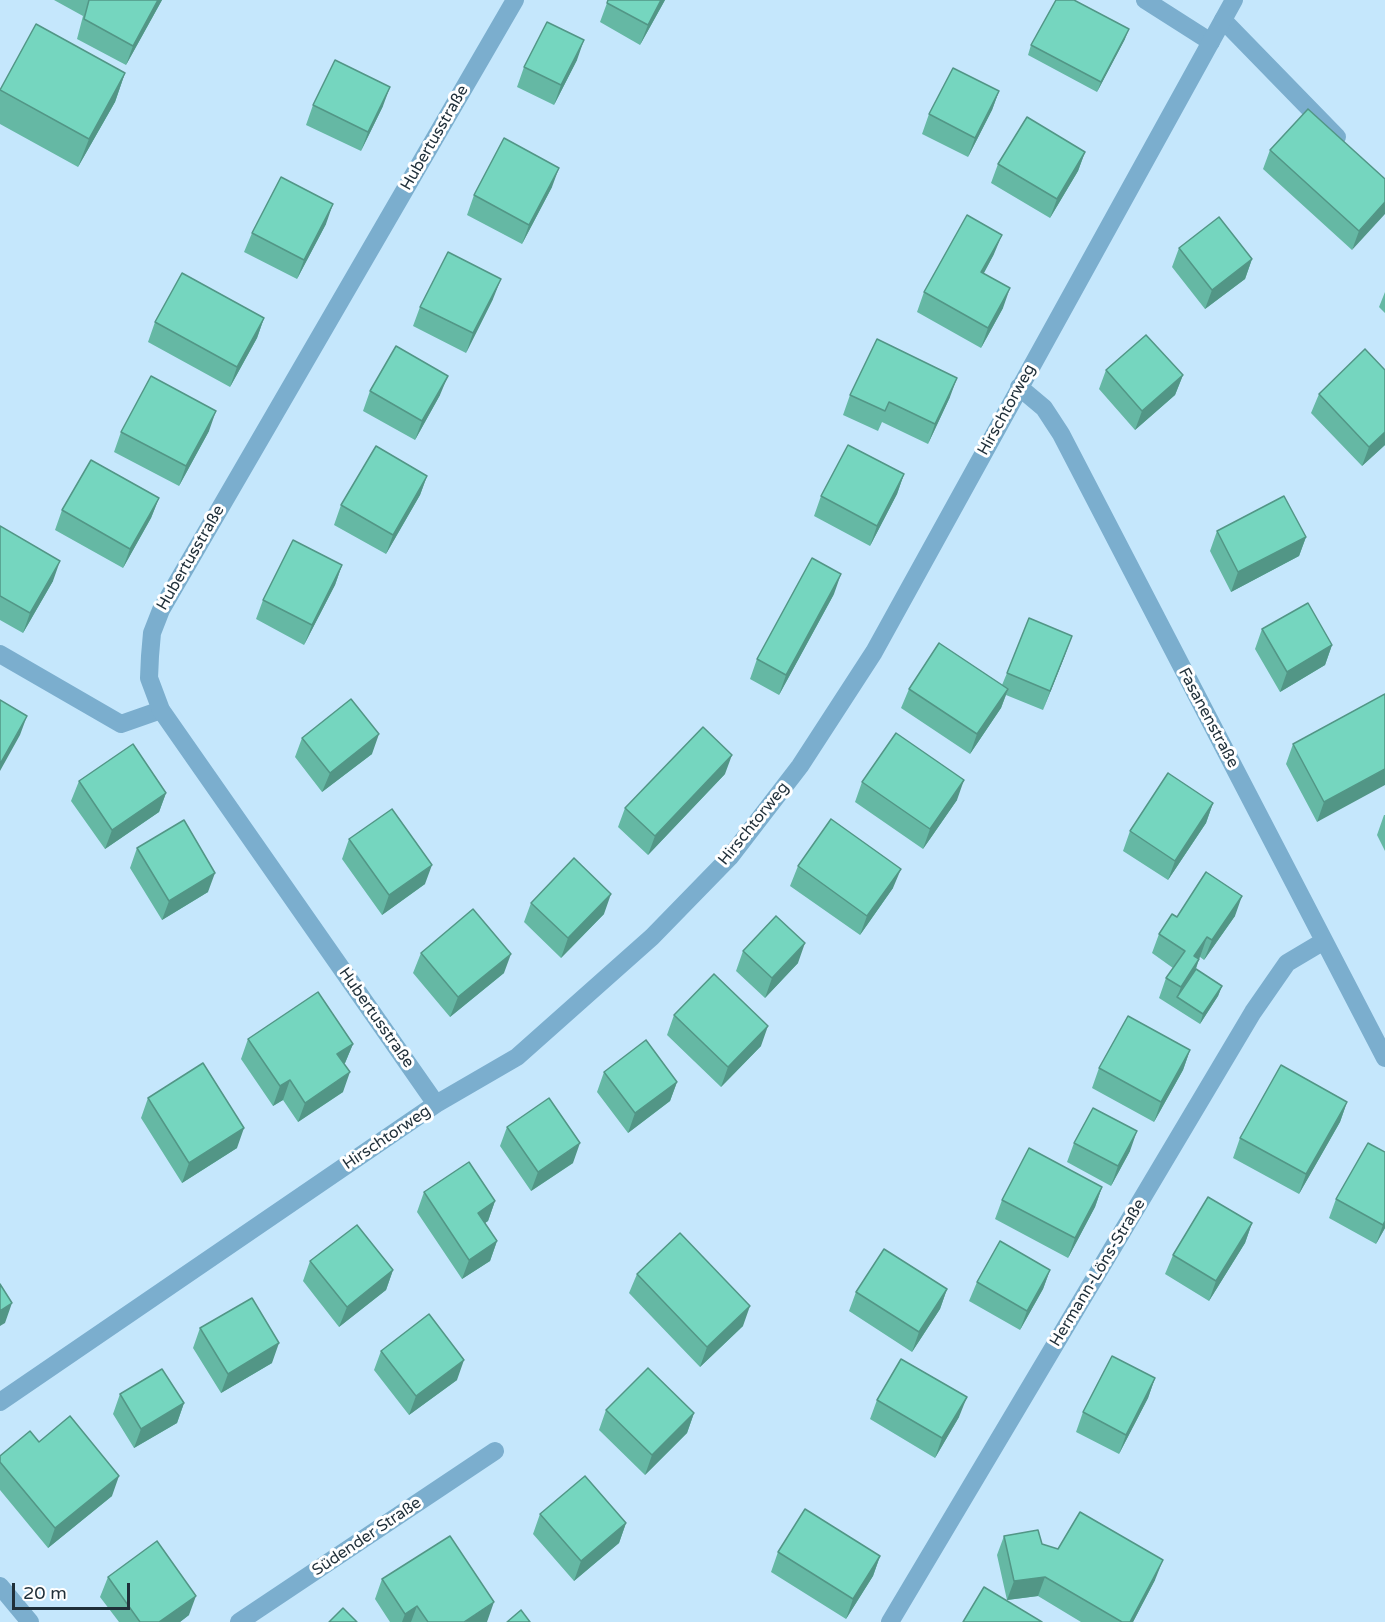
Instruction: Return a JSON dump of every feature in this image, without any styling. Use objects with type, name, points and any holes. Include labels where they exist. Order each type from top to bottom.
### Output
[{"type":"street","name":"Hubertusstraße","points":[[436,1104],[160,710],[149,678],[152,633],[160,610],[515,0]]},
{"type":"street","points":[[1145,0],[1211,42]]},
{"type":"street","name":"Hirschtorweg","points":[[0,1402],[436,1104],[517,1057],[652,937],[730,857],[800,766],[874,652],[1234,0]]},
{"type":"street","points":[[1223,20],[1351,152]]},
{"type":"street","name":"Fasanenstraße","points":[[1019,387],[1044,408],[1061,434],[1385,1058]]},
{"type":"street","points":[[0,654],[121,724],[160,710]]},
{"type":"street","name":"Hermann-Löns-Straße","points":[[890,1622],[1253,1012],[1287,963],[1324,941]]},
{"type":"street","name":"Südender Straße","points":[[239,1622],[495,1451]]},
{"type":"street","points":[[0,1586],[30,1622]]},
{"type":"building","points":[[89,0],[158,0],[133,46],[84,19]]},
{"type":"building","points":[[608,0],[661,0],[648,25],[607,3]]},
{"type":"building","points":[[1056,0],[1074,0],[1129,29],[1101,82],[1031,45]]},
{"type":"building","points":[[547,22],[584,40],[561,85],[524,67]]},
{"type":"building","points":[[36,24],[125,73],[89,139],[0,90]]},
{"type":"building","points":[[335,60],[390,87],[368,132],[313,105]]},
{"type":"building","points":[[953,68],[999,91],[975,138],[929,114]]},
{"type":"building","points":[[1308,109],[1385,179],[1385,202],[1359,231],[1270,150]]},
{"type":"building","points":[[1027,117],[1085,152],[1057,199],[998,164]]},
{"type":"building","points":[[504,138],[559,168],[529,225],[474,195]]},
{"type":"building","points":[[281,177],[333,204],[304,260],[252,233]]},
{"type":"building","points":[[967,215],[1002,235],[981,272],[1010,288],[988,328],[924,292]]},
{"type":"building","points":[[1219,217],[1252,259],[1212,290],[1179,248]]},
{"type":"building","points":[[448,252],[501,279],[473,333],[420,307]]},
{"type":"building","points":[[182,273],[264,318],[237,367],[155,322]]},
{"type":"building","points":[[1146,335],[1183,375],[1142,411],[1106,370]]},
{"type":"building","points":[[877,339],[957,378],[935,424],[889,402],[885,411],[850,395]]},
{"type":"building","points":[[396,346],[448,376],[422,421],[370,391]]},
{"type":"building","points":[[1365,349],[1385,370],[1385,432],[1369,447],[1319,394]]},
{"type":"building","points":[[151,376],[216,411],[186,466],[121,432]]},
{"type":"building","points":[[848,445],[904,474],[877,526],[821,496]]},
{"type":"building","points":[[376,446],[427,476],[393,535],[341,505]]},
{"type":"building","points":[[91,460],[159,498],[130,549],[62,510]]},
{"type":"building","points":[[1284,496],[1306,537],[1238,572],[1217,531]]},
{"type":"building","points":[[0,526],[60,561],[30,613],[0,596]]},
{"type":"building","points":[[293,540],[342,565],[312,625],[263,600]]},
{"type":"building","points":[[812,558],[841,574],[786,675],[757,659]]},
{"type":"building","points":[[1308,603],[1332,645],[1287,672],[1262,629]]},
{"type":"building","points":[[1029,618],[1072,636],[1050,691],[1007,673]]},
{"type":"building","points":[[939,643],[1008,689],[977,734],[909,689]]},
{"type":"building","points":[[1385,694],[1385,769],[1324,802],[1293,744]]},
{"type":"building","points":[[351,699],[379,734],[330,773],[302,738]]},
{"type":"building","points":[[0,700],[27,716],[0,764]]},
{"type":"building","points":[[703,727],[732,755],[655,836],[625,808]]},
{"type":"building","points":[[896,733],[964,780],[930,829],[862,782]]},
{"type":"building","points":[[133,744],[166,793],[112,830],[79,781]]},
{"type":"building","points":[[1168,773],[1213,803],[1175,861],[1130,831]]},
{"type":"building","points":[[392,809],[432,865],[389,895],[349,839]]},
{"type":"building","points":[[831,819],[901,869],[867,916],[798,866]]},
{"type":"building","points":[[184,820],[215,873],[169,901],[137,848]]},
{"type":"building","points":[[574,858],[611,894],[568,938],[531,903]]},
{"type":"building","points":[[1206,872],[1242,896],[1212,940],[1207,937],[1194,956],[1199,959],[1181,987],[1166,978],[1185,951],[1159,934],[1172,914],[1177,917]]},
{"type":"building","points":[[473,909],[511,954],[458,997],[421,953]]},
{"type":"building","points":[[776,916],[805,943],[772,978],[743,951]]},
{"type":"building","points":[[1196,969],[1222,986],[1203,1014],[1177,997]]},
{"type":"building","points":[[714,974],[768,1026],[728,1067],[674,1015]]},
{"type":"building","points":[[318,992],[353,1044],[337,1054],[350,1072],[305,1103],[290,1080],[280,1086],[248,1039]]},
{"type":"building","points":[[1128,1016],[1190,1050],[1161,1102],[1099,1068]]},
{"type":"building","points":[[646,1040],[677,1082],[635,1113],[604,1072]]},
{"type":"building","points":[[203,1063],[244,1128],[189,1163],[148,1098]]},
{"type":"building","points":[[1281,1065],[1347,1102],[1306,1174],[1240,1138]]},
{"type":"building","points":[[549,1098],[580,1143],[538,1172],[507,1127]]},
{"type":"building","points":[[1093,1108],[1137,1131],[1118,1166],[1074,1143]]},
{"type":"building","points":[[1368,1143],[1385,1152],[1385,1221],[1383,1225],[1336,1199]]},
{"type":"building","points":[[1029,1148],[1102,1187],[1075,1238],[1002,1200]]},
{"type":"building","points":[[469,1162],[495,1201],[478,1213],[497,1241],[469,1260],[424,1192]]},
{"type":"building","points":[[1208,1197],[1252,1223],[1216,1281],[1173,1255]]},
{"type":"building","points":[[357,1225],[393,1270],[347,1307],[310,1261]]},
{"type":"building","points":[[680,1233],[750,1306],[707,1347],[637,1274]]},
{"type":"building","points":[[1000,1241],[1050,1270],[1027,1311],[977,1282]]},
{"type":"building","points":[[884,1249],[947,1289],[919,1332],[856,1292]]},
{"type":"building","points":[[0,1284],[12,1303],[0,1311]]},
{"type":"building","points":[[252,1298],[279,1343],[228,1374],[200,1328]]},
{"type":"building","points":[[429,1314],[464,1360],[416,1396],[381,1351]]},
{"type":"building","points":[[1112,1356],[1155,1378],[1126,1435],[1083,1412]]},
{"type":"building","points":[[901,1359],[967,1397],[942,1438],[877,1400]]},
{"type":"building","points":[[648,1368],[694,1413],[652,1455],[606,1410]]},
{"type":"building","points":[[162,1369],[184,1403],[141,1429],[120,1394]]},
{"type":"building","points":[[70,1416],[119,1476],[55,1528],[0,1462],[0,1456],[30,1431],[39,1442]]},
{"type":"building","points":[[585,1476],[626,1523],[581,1561],[540,1514]]},
{"type":"building","points":[[805,1509],[880,1556],[853,1599],[778,1552]]},
{"type":"building","points":[[1080,1512],[1163,1560],[1130,1622],[1122,1622],[1045,1577],[1014,1581],[1004,1536],[1038,1530],[1042,1544],[1058,1549]]},
{"type":"building","points":[[450,1536],[494,1602],[464,1622],[428,1622],[417,1606],[405,1614],[382,1579]]},
{"type":"building","points":[[157,1541],[196,1596],[159,1622],[140,1622],[108,1577]]},
{"type":"building","points":[[984,1587],[1042,1622],[963,1622]]},
{"type":"building","points":[[343,1608],[357,1622],[329,1622]]},
{"type":"building","points":[[521,1610],[530,1622],[507,1622]]}]
